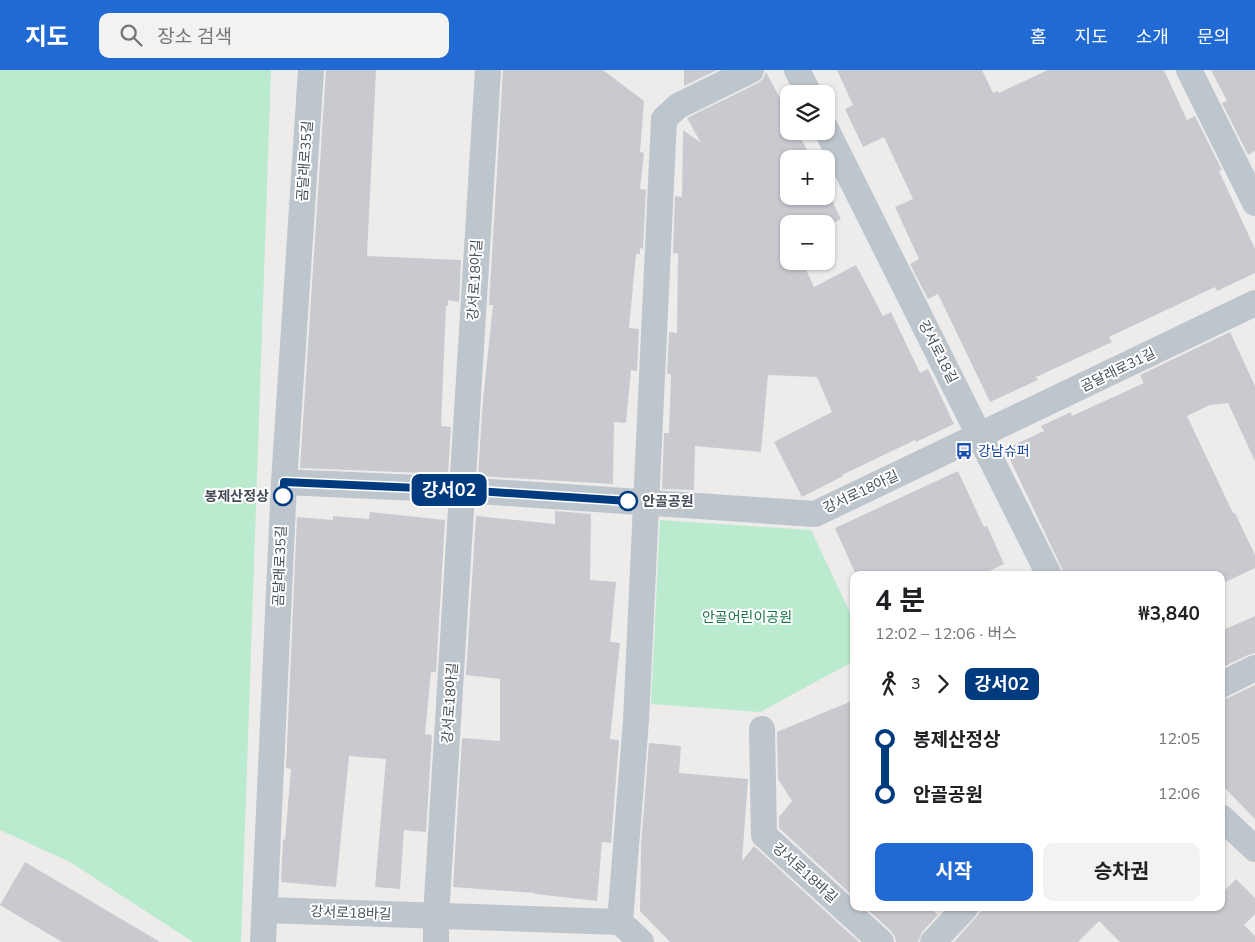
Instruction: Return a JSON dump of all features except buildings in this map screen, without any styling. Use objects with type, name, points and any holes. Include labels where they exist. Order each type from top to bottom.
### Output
[{"type":"street","name":"곰달래로35길","points":[[263,942],[284,482],[311,70]]},
{"type":"street","name":"강서로18아길","points":[[436,916],[488,70]]},
{"type":"street","points":[[641,942],[620,922],[636,720],[664,119],[678,106],[751,70]]},
{"type":"street","points":[[797,70],[804,85]]},
{"type":"street","points":[[1190,70],[1255,203]]},
{"type":"street","name":"강서로18길","points":[[832,140],[1047,571]]},
{"type":"street","name":"곰달래로31길","points":[[980,436],[1255,303]]},
{"type":"street","name":"강서로18아길","points":[[284,482],[463,490],[815,514],[980,436]]},
{"type":"street","points":[[1225,682],[1255,668]]},
{"type":"street","name":"강서로18바길","points":[[762,729],[764,835],[881,942]]},
{"type":"street","points":[[1225,821],[1255,849]]},
{"type":"street","name":"강서로18바길","points":[[265,910],[620,922]]},
{"type":"street","points":[[933,942],[962,911]]},
{"type":"street","points":[[436,916],[436,942]]},
{"type":"green space","points":[[0,70],[271,70],[241,942],[193,942],[70,862],[0,830]]},
{"type":"green space","name":"안골어린이공원","points":[[660,520],[811,530],[850,613],[850,663],[760,712],[651,704]]},
{"type":"bus line","name":"강서02","points":[[283,496],[284,482],[463,490],[628,501]]},
{"type":"place","name":"강남슈퍼","points":[[964,451]]},
{"type":"place","name":"봉제산정상","points":[[283,496]]},
{"type":"place","name":"안골공원","points":[[628,501]]}]
